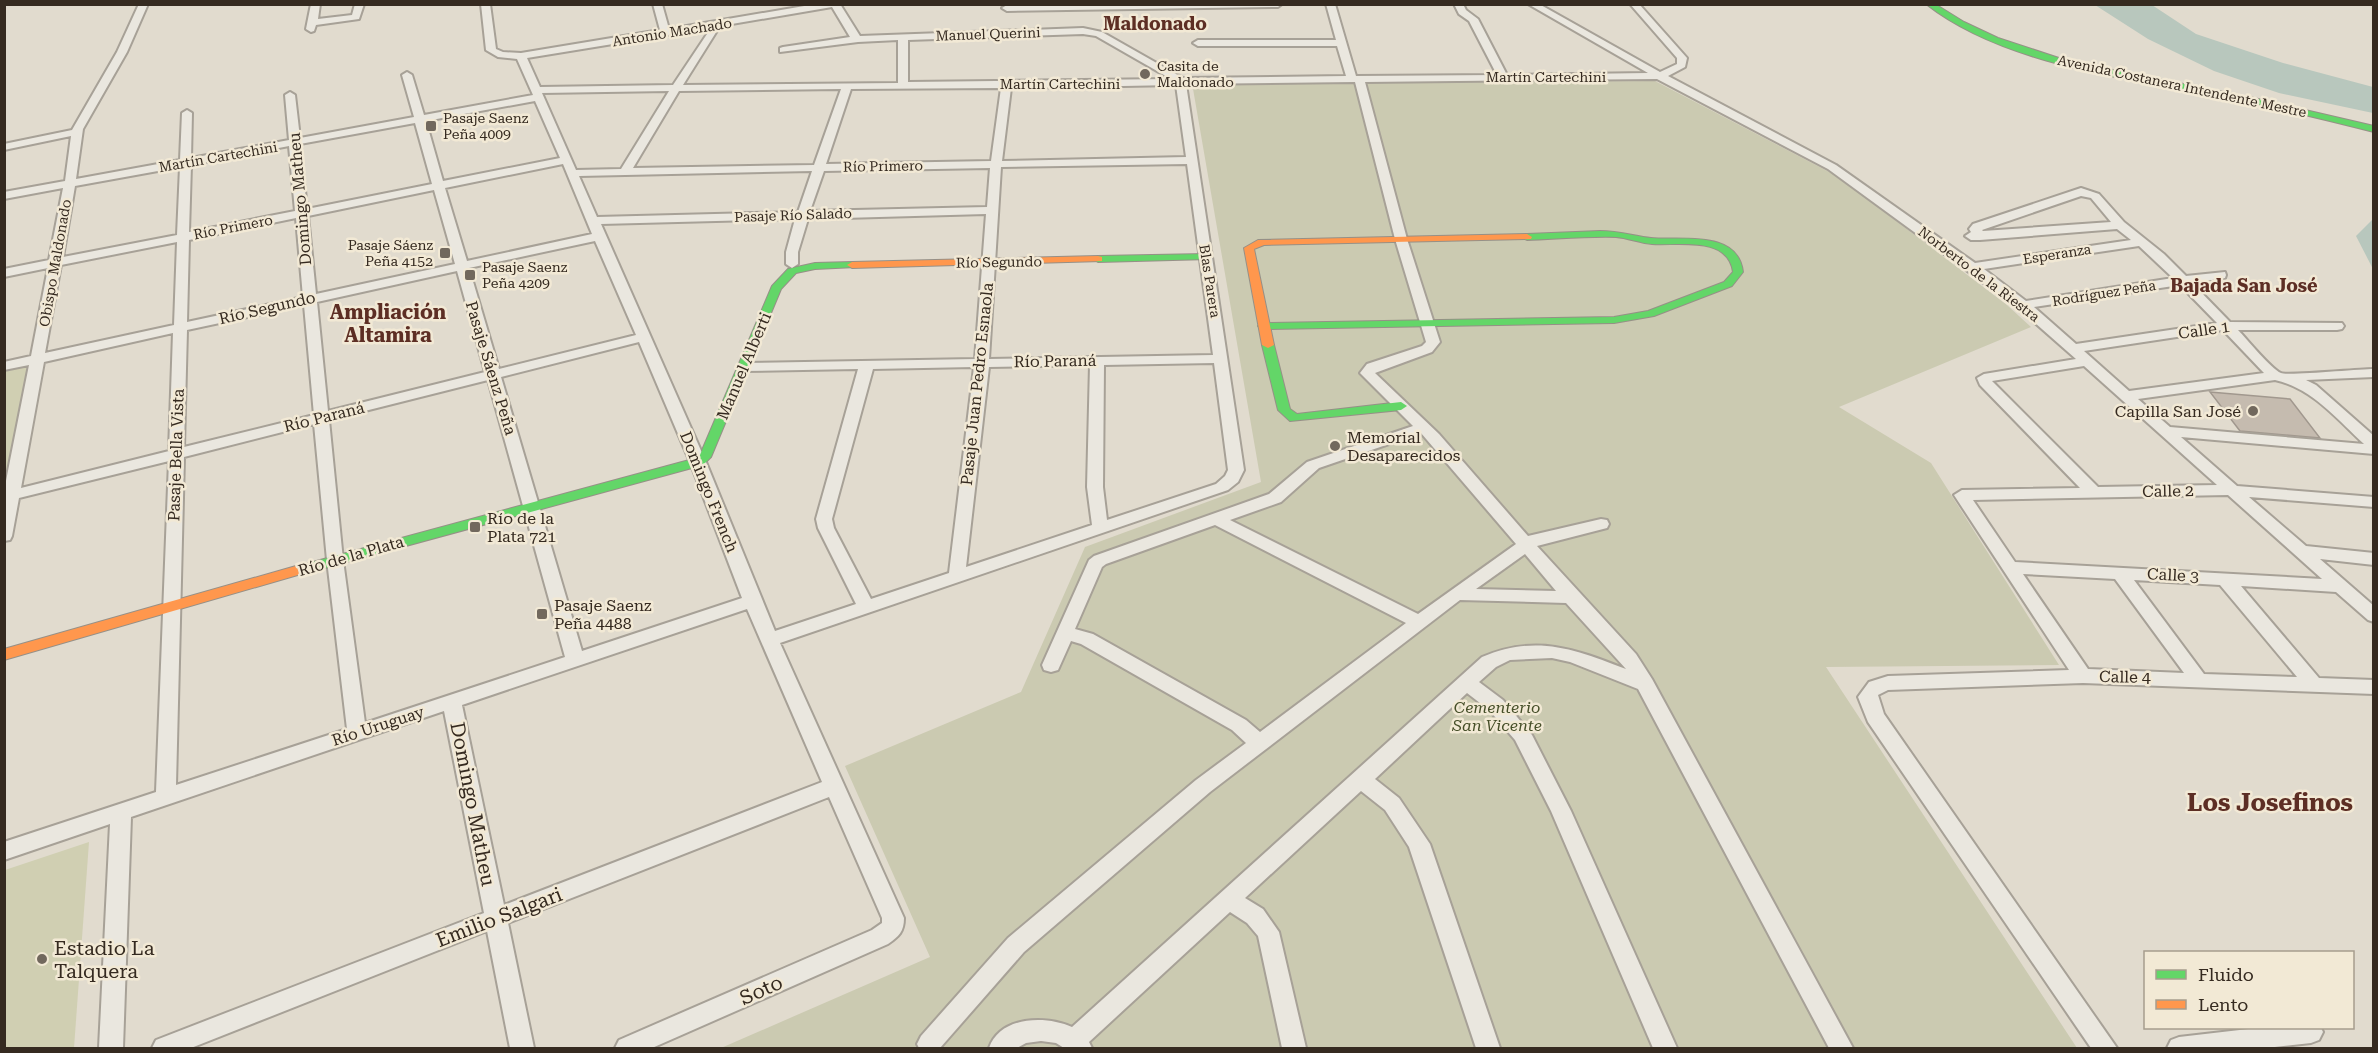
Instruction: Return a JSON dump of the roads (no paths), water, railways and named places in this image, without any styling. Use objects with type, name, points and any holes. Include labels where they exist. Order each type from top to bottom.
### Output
[{"type":"street","name":"Obispo Maldonado","points":[[4,536],[8,496],[38,359],[70,184],[77,132],[122,52],[144,4]]},
{"type":"street","points":[[316,4],[311,26],[356,17],[360,4]]},
{"type":"street","name":"Antonio Machado","points":[[485,4],[491,50],[496,54],[507,56],[521,56],[835,5]]},
{"type":"street","points":[[657,4],[666,33]]},
{"type":"street","points":[[1006,6],[1278,4]]},
{"type":"street","points":[[1330,4],[1341,43],[1355,78],[1433,342],[1431,346],[1368,369],[1370,377],[1424,427],[1571,597],[1629,659],[1840,1048]]},
{"type":"street","points":[[1458,4],[1462,12],[1473,19],[1503,77]]},
{"type":"street","name":"Norberto de la Riestra","points":[[1532,4],[1658,75],[1832,167],[1973,267],[2023,306],[2373,616]]},
{"type":"street","name":"Martín Cartechini","points":[[4,196],[418,120],[553,89],[1658,75],[1678,69],[1682,64],[1682,58],[1634,4]]},
{"type":"street","name":"Avenida Costanera Intendente Mestre","points":[[1929,4],[1949,19],[1980,34],[2072,64],[2239,98],[2373,129]]},
{"type":"street","name":"Avenida Costanera Intendente Mestre","points":[[1946,4],[1985,28],[2075,59],[2143,75],[2259,95],[2373,122]]},
{"type":"street","points":[[835,5],[854,37],[858,39]]},
{"type":"street","points":[[1006,6],[1015,16]]},
{"type":"street","points":[[1022,24],[1030,32]]},
{"type":"street","points":[[625,172],[675,89],[716,28],[715,25]]},
{"type":"street","name":"Manuel Querini","points":[[783,50],[858,39],[1030,32],[1092,32],[1181,81]]},
{"type":"street","points":[[903,37],[903,86]]},
{"type":"street","points":[[1198,44],[1341,43]]},
{"type":"street","name":"Domingo French","points":[[521,56],[698,462],[752,601],[893,918],[893,928]]},
{"type":"street","name":"Pasaje Sáenz Peña","points":[[407,75],[418,120],[494,374],[575,660]]},
{"type":"street","name":"Blas Parera","points":[[1100,527],[1222,487],[1232,479],[1236,470],[1181,81]]},
{"type":"street","name":"Pasaje Juan Pedro Esnaola","points":[[957,576],[982,362],[992,210],[1006,85]]},
{"type":"street","name":"Manuel Alberti","points":[[698,462],[705,457],[776,288],[792,268],[792,252],[803,214],[848,87]]},
{"type":"street","name":"Domingo Matheu","points":[[290,95],[336,560],[357,733]]},
{"type":"street","name":"Pasaje Bella Vista","points":[[166,797],[182,237],[188,113]]},
{"type":"street","points":[[4,147],[77,132]]},
{"type":"street","name":"Río Primero","points":[[4,273],[567,160]]},
{"type":"street","name":"Río Primero","points":[[573,173],[1193,160]]},
{"type":"street","points":[[2120,225],[1974,236],[1977,227],[2081,192],[2095,196],[2120,225],[2160,257],[2275,376]]},
{"type":"street","name":"Pasaje Río Salado","points":[[594,221],[992,210]]},
{"type":"street","points":[[1263,326],[1635,318],[1720,288],[1735,278],[1738,270],[1736,262],[1723,246],[1701,240],[1648,241],[1626,235],[1262,242],[1251,246],[1249,248],[1263,326],[1284,410],[1287,414],[1302,418],[1401,406]]},
{"type":"street","name":"Río Segundo","points":[[4,366],[600,236]]},
{"type":"street","name":"Esperanza","points":[[1973,267],[2141,242]]},
{"type":"street","name":"Río Segundo","points":[[792,268],[1206,257]]},
{"type":"street","name":"Rodríguez Peña","points":[[2023,306],[2220,275]]},
{"type":"street","name":"Calle 1","points":[[2071,349],[2226,326],[2337,326]]},
{"type":"street","name":"Río Paraná","points":[[8,496],[644,337]]},
{"type":"street","name":"Río Paraná","points":[[744,367],[1222,359]]},
{"type":"street","points":[[769,640],[1100,527],[1095,487],[1097,360]]},
{"type":"street","points":[[2085,362],[1984,378],[1984,382],[2093,492]]},
{"type":"street","points":[[866,606],[826,528],[824,519],[867,364]]},
{"type":"street","points":[[2294,380],[2304,376],[2373,373]]},
{"type":"street","points":[[2125,396],[2275,376],[2294,380],[2311,388],[2373,444]]},
{"type":"street","points":[[1051,664],[1095,564],[1100,560],[1282,494],[1313,465],[1424,427]]},
{"type":"street","points":[[2164,431],[2373,449]]},
{"type":"street","name":"Río de la Plata","points":[[4,655],[336,560],[698,462]]},
{"type":"street","name":"Calle 2","points":[[2009,567],[1962,495],[2230,490],[2373,502]]},
{"type":"street","points":[[1216,519],[1420,622]]},
{"type":"street","points":[[928,1044],[1016,945],[1203,786],[1456,594],[1526,545],[1543,536],[1601,524]]},
{"type":"street","points":[[2298,551],[2373,559]]},
{"type":"street","points":[[2009,567],[2083,676]]},
{"type":"street","name":"Calle 3","points":[[2009,567],[2337,586]]},
{"type":"street","points":[[2119,572],[2198,679]]},
{"type":"street","points":[[2224,578],[2313,684]]},
{"type":"street","points":[[1456,594],[1571,597]]},
{"type":"street","name":"Río Uruguay","points":[[4,851],[752,601]]},
{"type":"street","points":[[1065,633],[1087,639],[1239,725],[1259,743]]},
{"type":"street","points":[[1001,1048],[1018,1035],[1032,1030],[1048,1029],[1062,1033],[1077,1045],[1229,900],[1466,683],[1500,656],[1526,651],[1552,651],[1574,656],[1644,684]]},
{"type":"street","name":"Calle 4","points":[[2105,1048],[1875,717],[1867,697],[1876,685],[2083,676],[2373,687]]},
{"type":"street","points":[[1466,683],[1505,714],[1522,735],[1561,811],[1665,1048]]},
{"type":"street","name":"Domingo Matheu","points":[[452,701],[522,1048]]},
{"type":"street","points":[[1361,779],[1392,804],[1419,844],[1488,1048]]},
{"type":"street","name":"Emilio Salgari","points":[[164,1048],[834,786]]},
{"type":"street","points":[[111,1048],[121,812]]},
{"type":"street","points":[[1229,900],[1255,916],[1268,932],[1294,1048]]},
{"type":"street","name":"Soto","points":[[627,1048],[880,937],[893,928]]},
{"type":"street","points":[[2179,1048],[2311,1032]]},
{"type":"place","name":"Casita de Maldonado","points":[[1145,74]]},
{"type":"place","name":"Pasaje Saenz Peña 4009","points":[[431,126]]},
{"type":"place","name":"Pasaje Sáenz Peña 4152","points":[[445,253]]},
{"type":"place","name":"Pasaje Saenz Peña 4209","points":[[470,275]]},
{"type":"place","name":"Capilla San José","points":[[2253,411]]},
{"type":"place","name":"Memorial Desaparecidos","points":[[1335,446]]},
{"type":"place","name":"Río de la Plata 721","points":[[475,527]]},
{"type":"place","name":"Pasaje Saenz Peña 4488","points":[[542,614]]},
{"type":"place","name":"Estadio La Talquera","points":[[42,959]]},
{"type":"district","name":"Maldonado","points":[[1155,23]]},
{"type":"district","name":"Bajada San José","points":[[2244,285]]},
{"type":"district","name":"Ampliación Altamira","points":[[388,324]]},
{"type":"district","name":"Los Josefinos","points":[[2270,803]]},
{"type":"park label","name":"Cementerio San Vicente","points":[[1497,716]]}]
